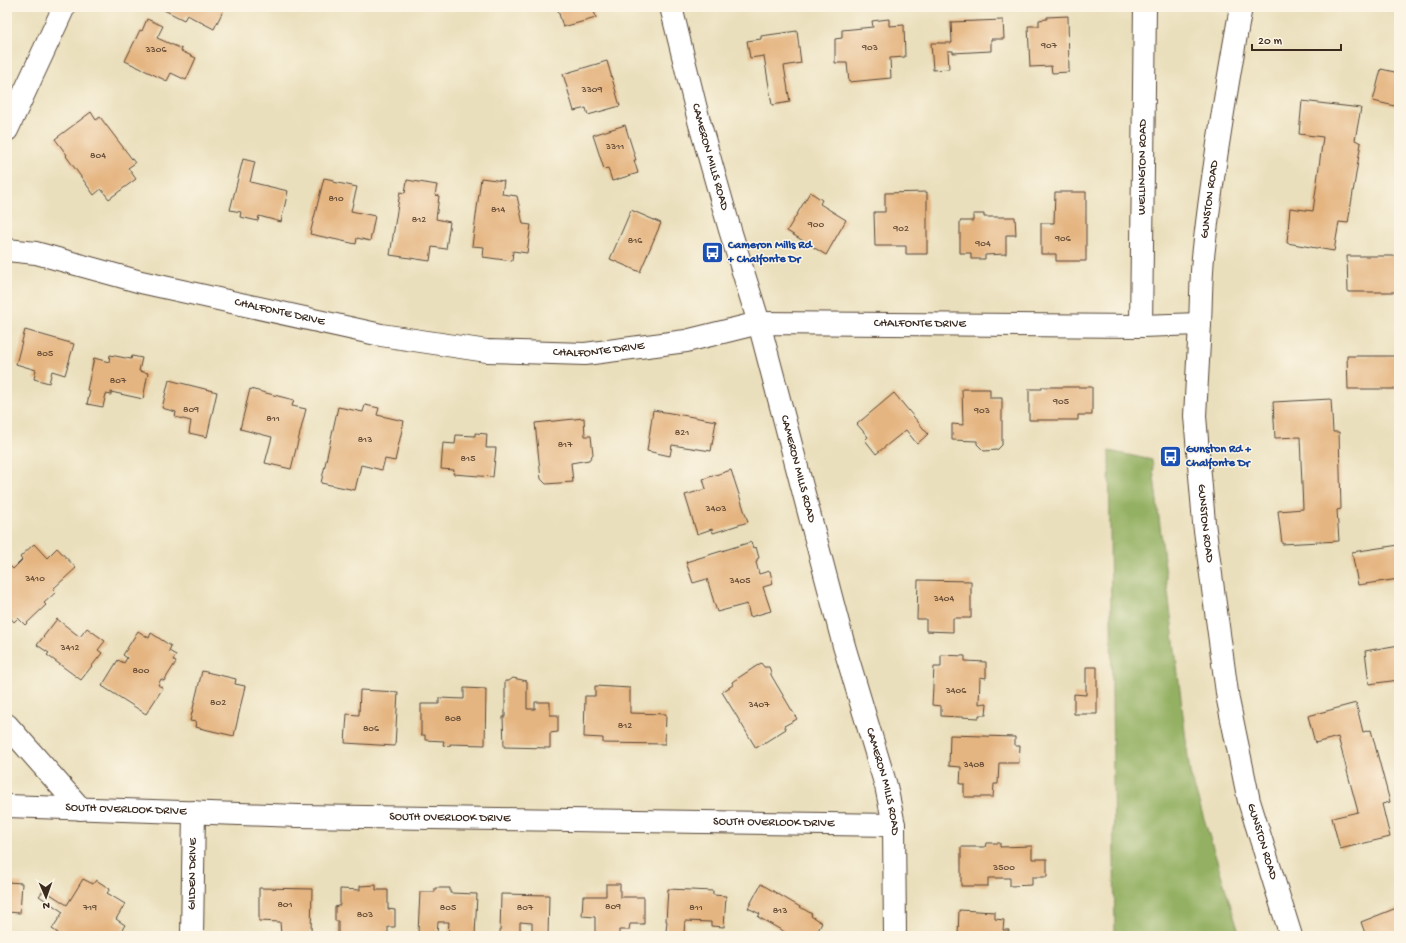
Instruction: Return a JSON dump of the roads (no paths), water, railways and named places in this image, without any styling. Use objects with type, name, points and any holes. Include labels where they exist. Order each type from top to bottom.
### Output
[{"type":"street","points":[[7,130],[64,7]]},
{"type":"street","name":"CAMERON MILLS ROAD","points":[[671,7],[699,121],[730,230],[759,323],[844,646],[886,786],[894,825],[895,936]]},
{"type":"street","name":"WELLINGTON ROAD","points":[[1141,326],[1145,7]]},
{"type":"street","name":"GUNSTON ROAD","points":[[1241,7],[1212,184],[1203,258],[1195,416],[1204,523],[1228,700],[1249,801],[1291,936]]},
{"type":"street","name":"CHALFONTE DRIVE","points":[[7,250],[36,253],[141,282],[381,335],[487,351],[585,354],[686,341],[759,323],[1141,326],[1200,324]]},
{"type":"street","points":[[7,725],[81,809]]},
{"type":"street","name":"SOUTH OVERLOOK DRIVE","points":[[7,806],[298,816],[894,825]]},
{"type":"street","name":"GILDEN DRIVE","points":[[192,936],[194,812]]},
{"type":"place","name":"Cameron Mills Rd + Chalfonte Dr","points":[[713,253]]},
{"type":"place","name":"Gunston Rd + Chalfonte Dr","points":[[1171,457]]}]
